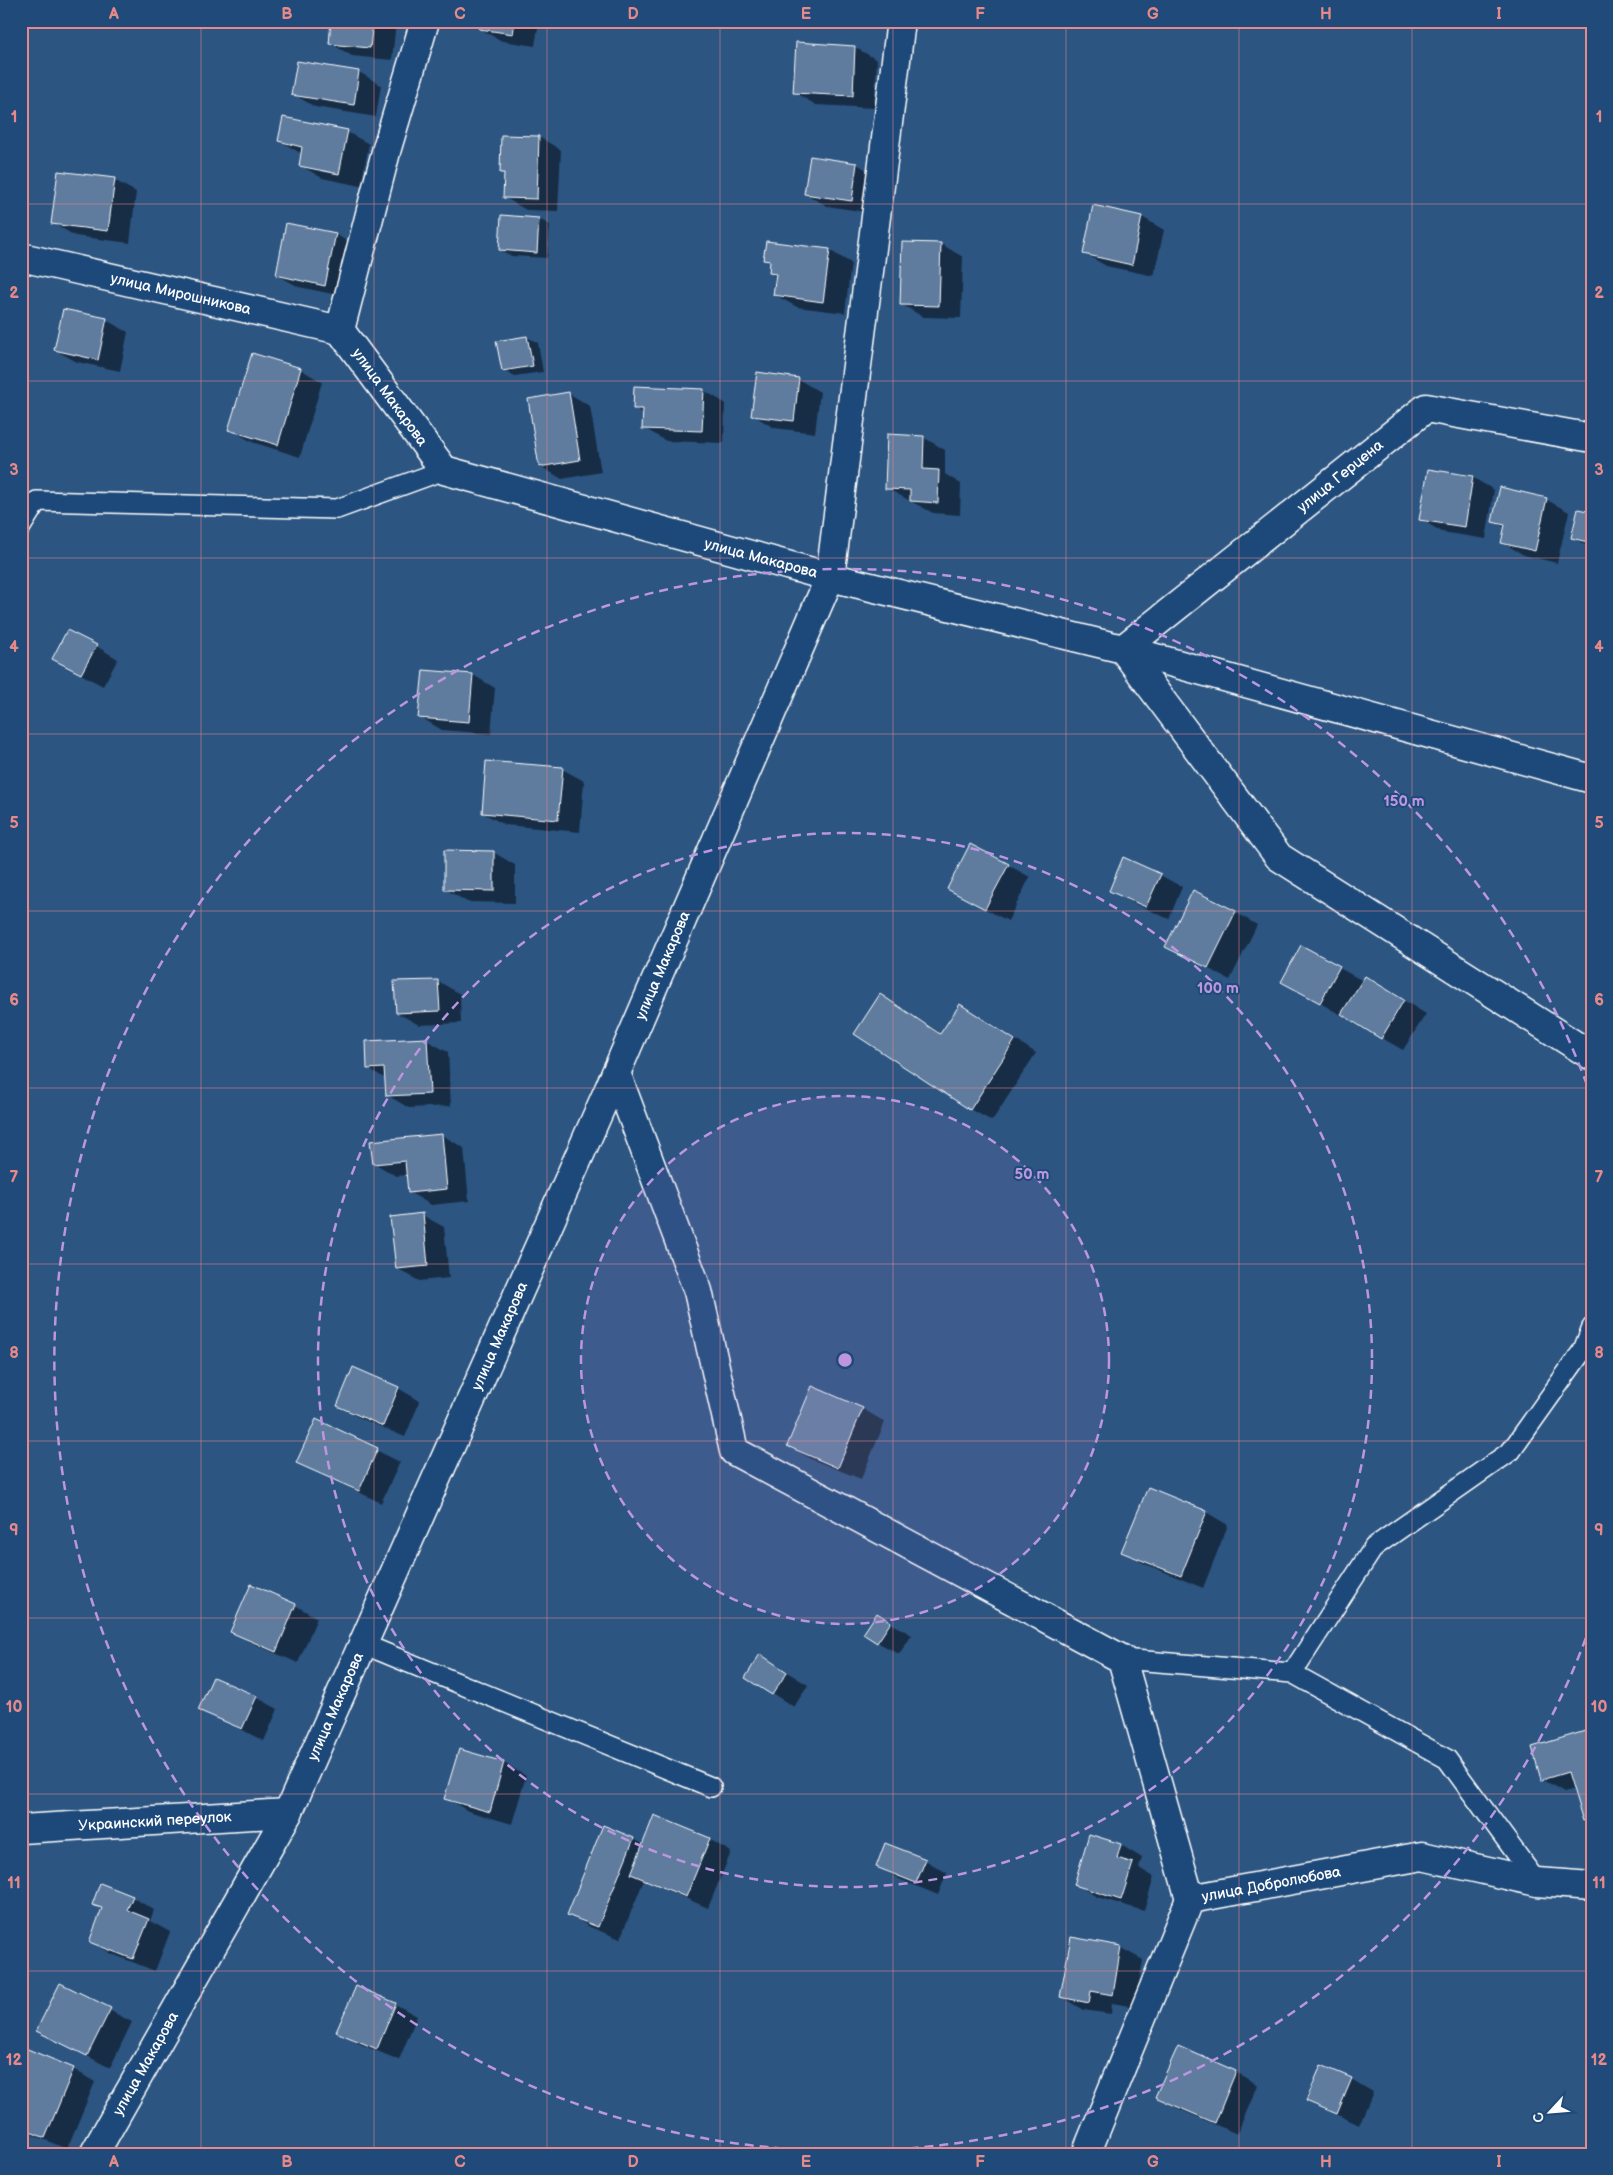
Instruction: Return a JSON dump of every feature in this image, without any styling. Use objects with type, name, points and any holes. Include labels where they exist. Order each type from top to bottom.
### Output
[{"type":"street","points":[[340,330],[386,148],[425,21]]},
{"type":"street","points":[[901,21],[830,577],[1123,650],[1592,779]]},
{"type":"street","name":"улица Мирошникова","points":[[21,257],[340,330]]},
{"type":"street","name":"улица Макарова","points":[[94,2154],[288,1813],[616,1073],[830,577],[444,470],[340,330]]},
{"type":"street","name":"улица Герцена","points":[[1123,650],[1426,408],[1592,438]]},
{"type":"street","points":[[1123,650],[1278,858],[1592,1056]]},
{"type":"street","points":[[616,1073],[698,1292],[734,1452],[1122,1660],[1190,1899]]},
{"type":"street","name":"Украинский переулок","points":[[21,1829],[288,1813]]},
{"type":"street","name":"улица Добролюбова","points":[[1086,2154],[1190,1899],[1422,1856],[1537,1882],[1592,1886]]},
{"type":"lane","points":[[21,527],[37,501],[337,509],[444,470]]},
{"type":"lane","points":[[1292,1673],[1374,1547],[1511,1450],[1583,1350],[1592,1327]]},
{"type":"lane","points":[[363,1644],[711,1788]]},
{"type":"lane","points":[[1122,1660],[1292,1673],[1447,1759],[1537,1882]]},
{"type":"building","points":[[331,21],[373,21],[370,48],[329,44]]},
{"type":"building","points":[[480,21],[515,21],[513,34],[479,29]]},
{"type":"building","points":[[796,42],[855,46],[853,96],[793,93]]},
{"type":"building","points":[[297,61],[359,71],[354,105],[291,95]]},
{"type":"building","points":[[283,117],[348,130],[339,174],[299,166],[302,147],[278,141]]},
{"type":"building","points":[[501,135],[539,136],[537,199],[503,198],[504,173],[500,173]]},
{"type":"building","points":[[810,156],[857,163],[852,201],[804,194]]},
{"type":"building","points":[[58,171],[115,178],[108,231],[51,224]]},
{"type":"building","points":[[1093,205],[1142,216],[1132,265],[1083,254]]},
{"type":"building","points":[[501,215],[539,218],[537,253],[499,250]]},
{"type":"building","points":[[286,223],[336,233],[325,286],[276,275]]},
{"type":"building","points":[[766,241],[830,249],[823,302],[773,295],[776,274],[769,273],[770,261],[763,260]]},
{"type":"building","points":[[902,242],[941,243],[939,306],[900,305]]},
{"type":"building","points":[[63,309],[107,318],[98,360],[54,350]]},
{"type":"building","points":[[527,336],[533,366],[502,371],[496,341]]},
{"type":"building","points":[[252,353],[301,368],[278,445],[228,430]]},
{"type":"building","points":[[757,372],[799,378],[794,421],[751,416]]},
{"type":"building","points":[[634,386],[704,389],[702,431],[642,429],[643,409],[633,409]]},
{"type":"building","points":[[569,392],[580,460],[539,467],[528,399]]},
{"type":"building","points":[[887,434],[924,436],[923,469],[939,470],[938,503],[910,501],[910,490],[885,489]]},
{"type":"building","points":[[1428,469],[1473,476],[1465,527],[1419,520]]},
{"type":"building","points":[[1500,487],[1547,498],[1535,551],[1501,543],[1505,525],[1492,522]]},
{"type":"building","points":[[1578,509],[1592,512],[1592,543],[1571,538]]},
{"type":"building","points":[[67,630],[97,645],[81,674],[52,659]]},
{"type":"building","points":[[423,670],[473,674],[469,722],[418,718]]},
{"type":"building","points":[[486,761],[563,767],[558,820],[482,813]]},
{"type":"building","points":[[970,844],[1009,864],[985,909],[947,889]]},
{"type":"building","points":[[444,850],[494,851],[494,891],[444,890]]},
{"type":"building","points":[[1123,857],[1161,874],[1146,907],[1109,891]]},
{"type":"building","points":[[1193,890],[1236,911],[1208,968],[1165,947]]},
{"type":"building","points":[[1301,945],[1340,966],[1320,1003],[1281,982]]},
{"type":"building","points":[[1365,976],[1404,1000],[1381,1039],[1341,1014]]},
{"type":"building","points":[[438,980],[440,1011],[396,1013],[394,981]]},
{"type":"building","points":[[880,994],[940,1034],[960,1004],[1015,1040],[970,1110],[854,1034]]},
{"type":"building","points":[[427,1038],[430,1094],[386,1096],[384,1068],[367,1069],[366,1041]]},
{"type":"building","points":[[442,1134],[447,1189],[408,1193],[405,1161],[373,1164],[370,1141]]},
{"type":"building","points":[[423,1213],[428,1266],[396,1269],[390,1217]]},
{"type":"building","points":[[353,1367],[399,1387],[383,1426],[337,1406]]},
{"type":"building","points":[[812,1386],[863,1408],[838,1468],[787,1446]]},
{"type":"building","points":[[316,1419],[378,1448],[359,1491],[296,1463]]},
{"type":"building","points":[[1148,1487],[1207,1511],[1181,1576],[1121,1552]]},
{"type":"building","points":[[251,1584],[296,1604],[276,1652],[230,1632]]},
{"type":"building","points":[[877,1613],[891,1622],[877,1643],[863,1634]]},
{"type":"building","points":[[760,1654],[787,1672],[772,1695],[745,1678]]},
{"type":"building","points":[[213,1677],[257,1696],[242,1729],[198,1710]]},
{"type":"building","points":[[1592,1729],[1592,1818],[1583,1821],[1568,1772],[1541,1780],[1532,1747]]},
{"type":"building","points":[[459,1749],[504,1762],[490,1812],[444,1799]]},
{"type":"building","points":[[654,1815],[710,1838],[686,1897],[631,1874]]},
{"type":"building","points":[[603,1825],[634,1838],[598,1927],[567,1915]]},
{"type":"building","points":[[1089,1834],[1121,1844],[1117,1858],[1133,1863],[1121,1900],[1074,1885]]},
{"type":"building","points":[[885,1843],[926,1859],[916,1883],[876,1867]]},
{"type":"building","points":[[100,1883],[133,1896],[127,1910],[149,1919],[133,1959],[89,1942],[102,1908],[92,1905]]},
{"type":"building","points":[[1071,1937],[1121,1946],[1113,1995],[1091,1991],[1089,2003],[1060,1997]]},
{"type":"building","points":[[60,1983],[111,2008],[87,2056],[36,2031]]},
{"type":"building","points":[[356,1986],[396,2003],[377,2049],[336,2032]]},
{"type":"building","points":[[1178,2046],[1236,2071],[1215,2123],[1155,2097]]},
{"type":"building","points":[[25,2048],[74,2068],[45,2138],[21,2128],[21,2058]]},
{"type":"building","points":[[1321,2065],[1352,2078],[1337,2114],[1306,2101]]}]
